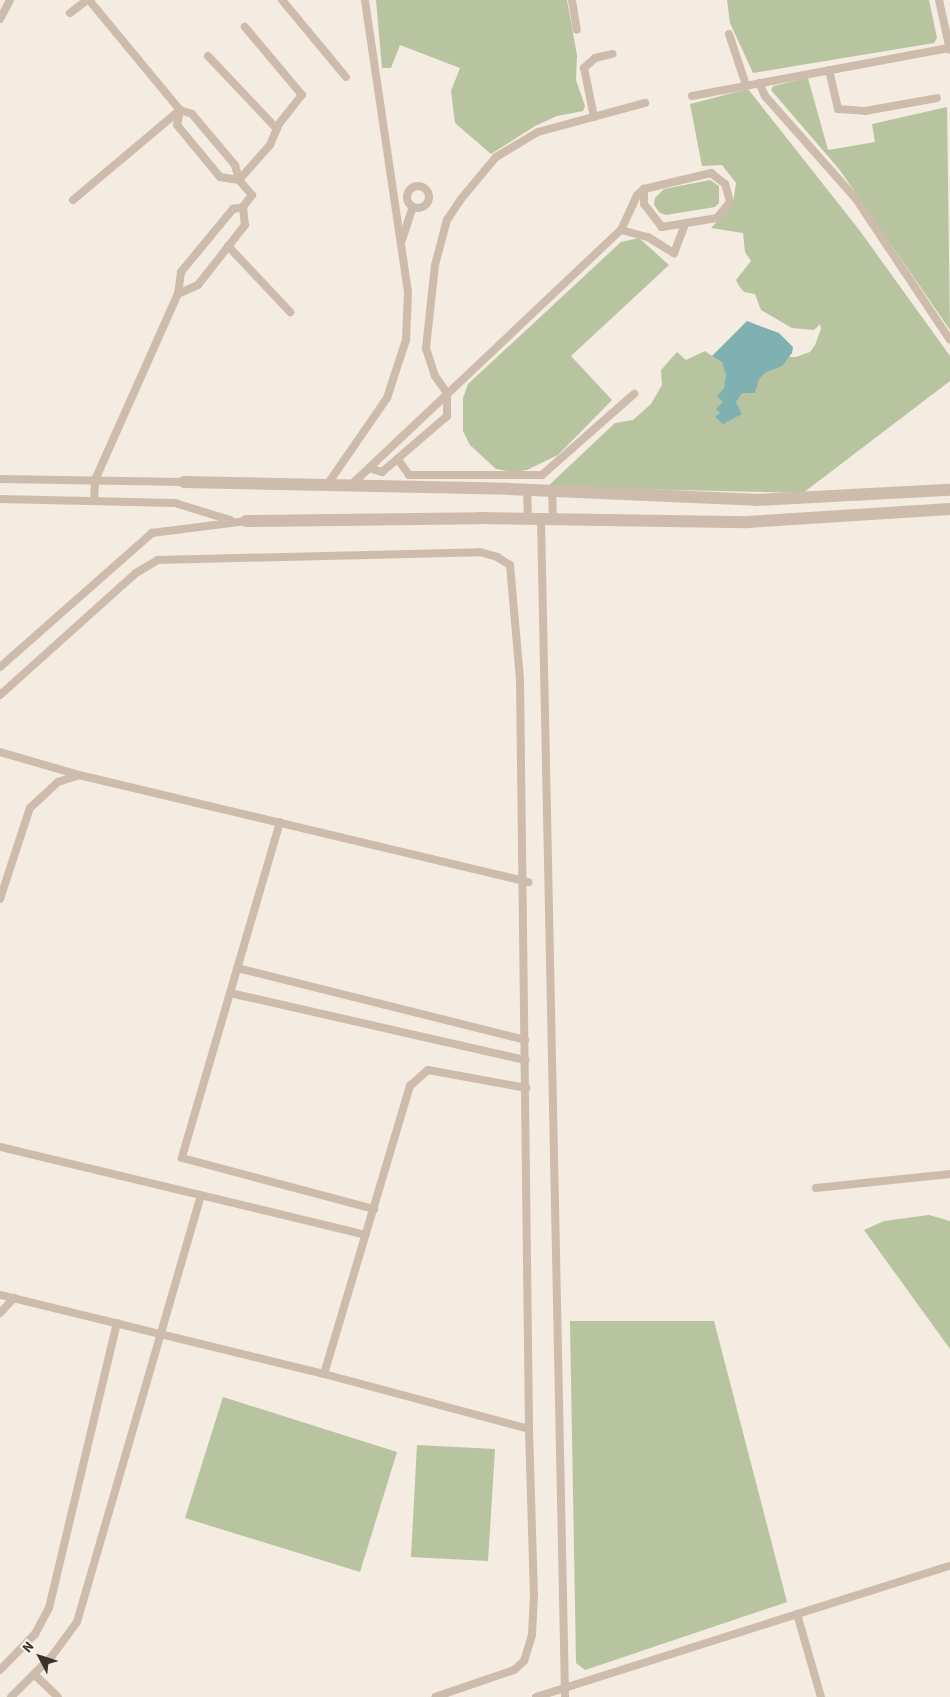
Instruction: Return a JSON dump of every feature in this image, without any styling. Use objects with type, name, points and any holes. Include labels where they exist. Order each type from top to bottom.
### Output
[{"type":"street","points":[[184,482],[527,490],[756,500],[950,490]]},
{"type":"street","points":[[239,521],[547,519],[748,522],[950,508]]},
{"type":"lane","points":[[0,19],[10,0]]},
{"type":"lane","points":[[70,13],[88,0],[180,110],[192,114],[235,165],[239,180],[252,195],[243,207],[232,209],[181,272],[178,294],[96,480],[94,501]]},
{"type":"lane","points":[[282,0],[346,77]]},
{"type":"lane","points":[[327,485],[387,398],[406,340],[408,292],[365,0]]},
{"type":"lane","points":[[572,0],[577,30]]},
{"type":"lane","points":[[692,96],[829,70],[950,50],[939,0]]},
{"type":"lane","points":[[239,180],[270,145],[276,129],[302,95],[245,27]]},
{"type":"lane","points":[[730,34],[746,85]]},
{"type":"lane","points":[[594,117],[584,68],[594,58],[613,54]]},
{"type":"lane","points":[[208,56],[276,129]]},
{"type":"lane","points":[[829,70],[838,109],[865,110],[938,98]]},
{"type":"lane","points":[[759,83],[765,96],[856,199],[950,340]]},
{"type":"lane","points":[[369,468],[382,472],[399,461],[447,416],[447,393],[435,376],[426,348],[435,265],[447,220],[496,158],[538,132],[645,103]]},
{"type":"lane","points":[[180,110],[178,125],[220,177],[239,180]]},
{"type":"lane","points":[[73,200],[180,110]]},
{"type":"lane","points":[[351,486],[621,230],[634,200],[644,189],[712,173],[719,176],[730,196],[725,211],[717,218],[686,225],[662,227],[654,221],[644,204],[644,189]]},
{"type":"lane","points":[[178,294],[198,285],[245,225],[243,207]]},
{"type":"lane","points":[[401,242],[413,207]]},
{"type":"lane","points":[[621,230],[648,237],[674,253],[686,225]]},
{"type":"lane","points":[[228,246],[290,312]]},
{"type":"lane","points":[[399,461],[409,475],[542,475],[634,394]]},
{"type":"lane","points":[[0,479],[184,482]]},
{"type":"lane","points":[[527,490],[528,519]]},
{"type":"lane","points":[[552,491],[547,519],[565,1697]]},
{"type":"lane","points":[[0,499],[175,503],[239,521]]},
{"type":"lane","points":[[0,667],[152,533],[239,521]]},
{"type":"lane","points":[[0,695],[136,573],[158,560],[480,552],[497,557],[510,566],[520,680],[525,881],[529,1430],[534,1593],[528,1651],[514,1670],[435,1697]]},
{"type":"lane","points":[[0,752],[79,775],[525,881]]},
{"type":"lane","points":[[0,899],[30,808],[58,782],[79,775]]},
{"type":"lane","points":[[280,822],[182,1158],[374,1208]]},
{"type":"lane","points":[[237,968],[525,1040]]},
{"type":"lane","points":[[230,992],[525,1060]]},
{"type":"lane","points":[[324,1374],[410,1086],[419,1075],[428,1070],[526,1088]]},
{"type":"lane","points":[[0,1147],[366,1235]]},
{"type":"lane","points":[[816,1188],[950,1174]]},
{"type":"lane","points":[[11,1697],[52,1656],[77,1622],[201,1196]]},
{"type":"lane","points":[[0,1295],[324,1374],[529,1430]]},
{"type":"lane","points":[[0,1312],[14,1298]]},
{"type":"lane","points":[[0,1670],[35,1634],[49,1608],[116,1323]]},
{"type":"lane","points":[[536,1697],[950,1566]]},
{"type":"lane","points":[[797,1614],[821,1697]]},
{"type":"lane","points":[[34,1674],[58,1697]]},
{"type":"lane","points":[[557,1697],[564,1688]]},
{"type":"green space","points":[[376,0],[567,0],[577,55],[576,80],[585,106],[583,111],[557,116],[535,126],[491,154],[455,123],[451,91],[460,68],[400,45],[391,68],[382,68]]},
{"type":"green space","points":[[727,0],[929,0],[937,38],[934,43],[753,73],[730,23]]},
{"type":"green space","points":[[808,78],[828,150],[875,142],[872,124],[947,107],[950,330],[839,169],[771,90],[773,86]]},
{"type":"green space","points":[[748,89],[860,231],[950,356],[950,381],[803,493],[547,487],[615,423],[633,420],[651,404],[662,385],[661,370],[677,352],[686,360],[705,351],[712,356],[796,357],[810,352],[815,345],[821,329],[820,324],[814,330],[792,328],[761,310],[755,294],[744,292],[739,286],[736,280],[751,261],[745,252],[743,233],[711,228],[733,204],[736,183],[722,165],[702,166],[690,104]]},
{"type":"green space","points":[[710,180],[719,186],[719,203],[715,207],[666,215],[660,213],[654,205],[655,198],[664,189]]},
{"type":"green space","points":[[639,238],[669,265],[571,356],[612,400],[558,455],[527,470],[513,472],[496,469],[470,445],[463,431],[463,398],[468,384],[621,242]]},
{"type":"green space","points":[[929,1215],[950,1221],[950,1349],[864,1230],[884,1221]]},
{"type":"green space","points":[[570,1321],[714,1321],[787,1602],[585,1670],[576,1663]]},
{"type":"green space","points":[[223,1397],[397,1452],[360,1572],[185,1518]]},
{"type":"green space","points":[[417,1445],[495,1449],[488,1561],[411,1557]]},
{"type":"water","points":[[747,321],[779,333],[793,347],[792,353],[782,366],[766,372],[759,379],[755,393],[742,393],[736,402],[742,414],[723,424],[715,417],[720,413],[716,409],[723,402],[717,396],[724,388],[726,375],[722,362],[712,356]]}]
